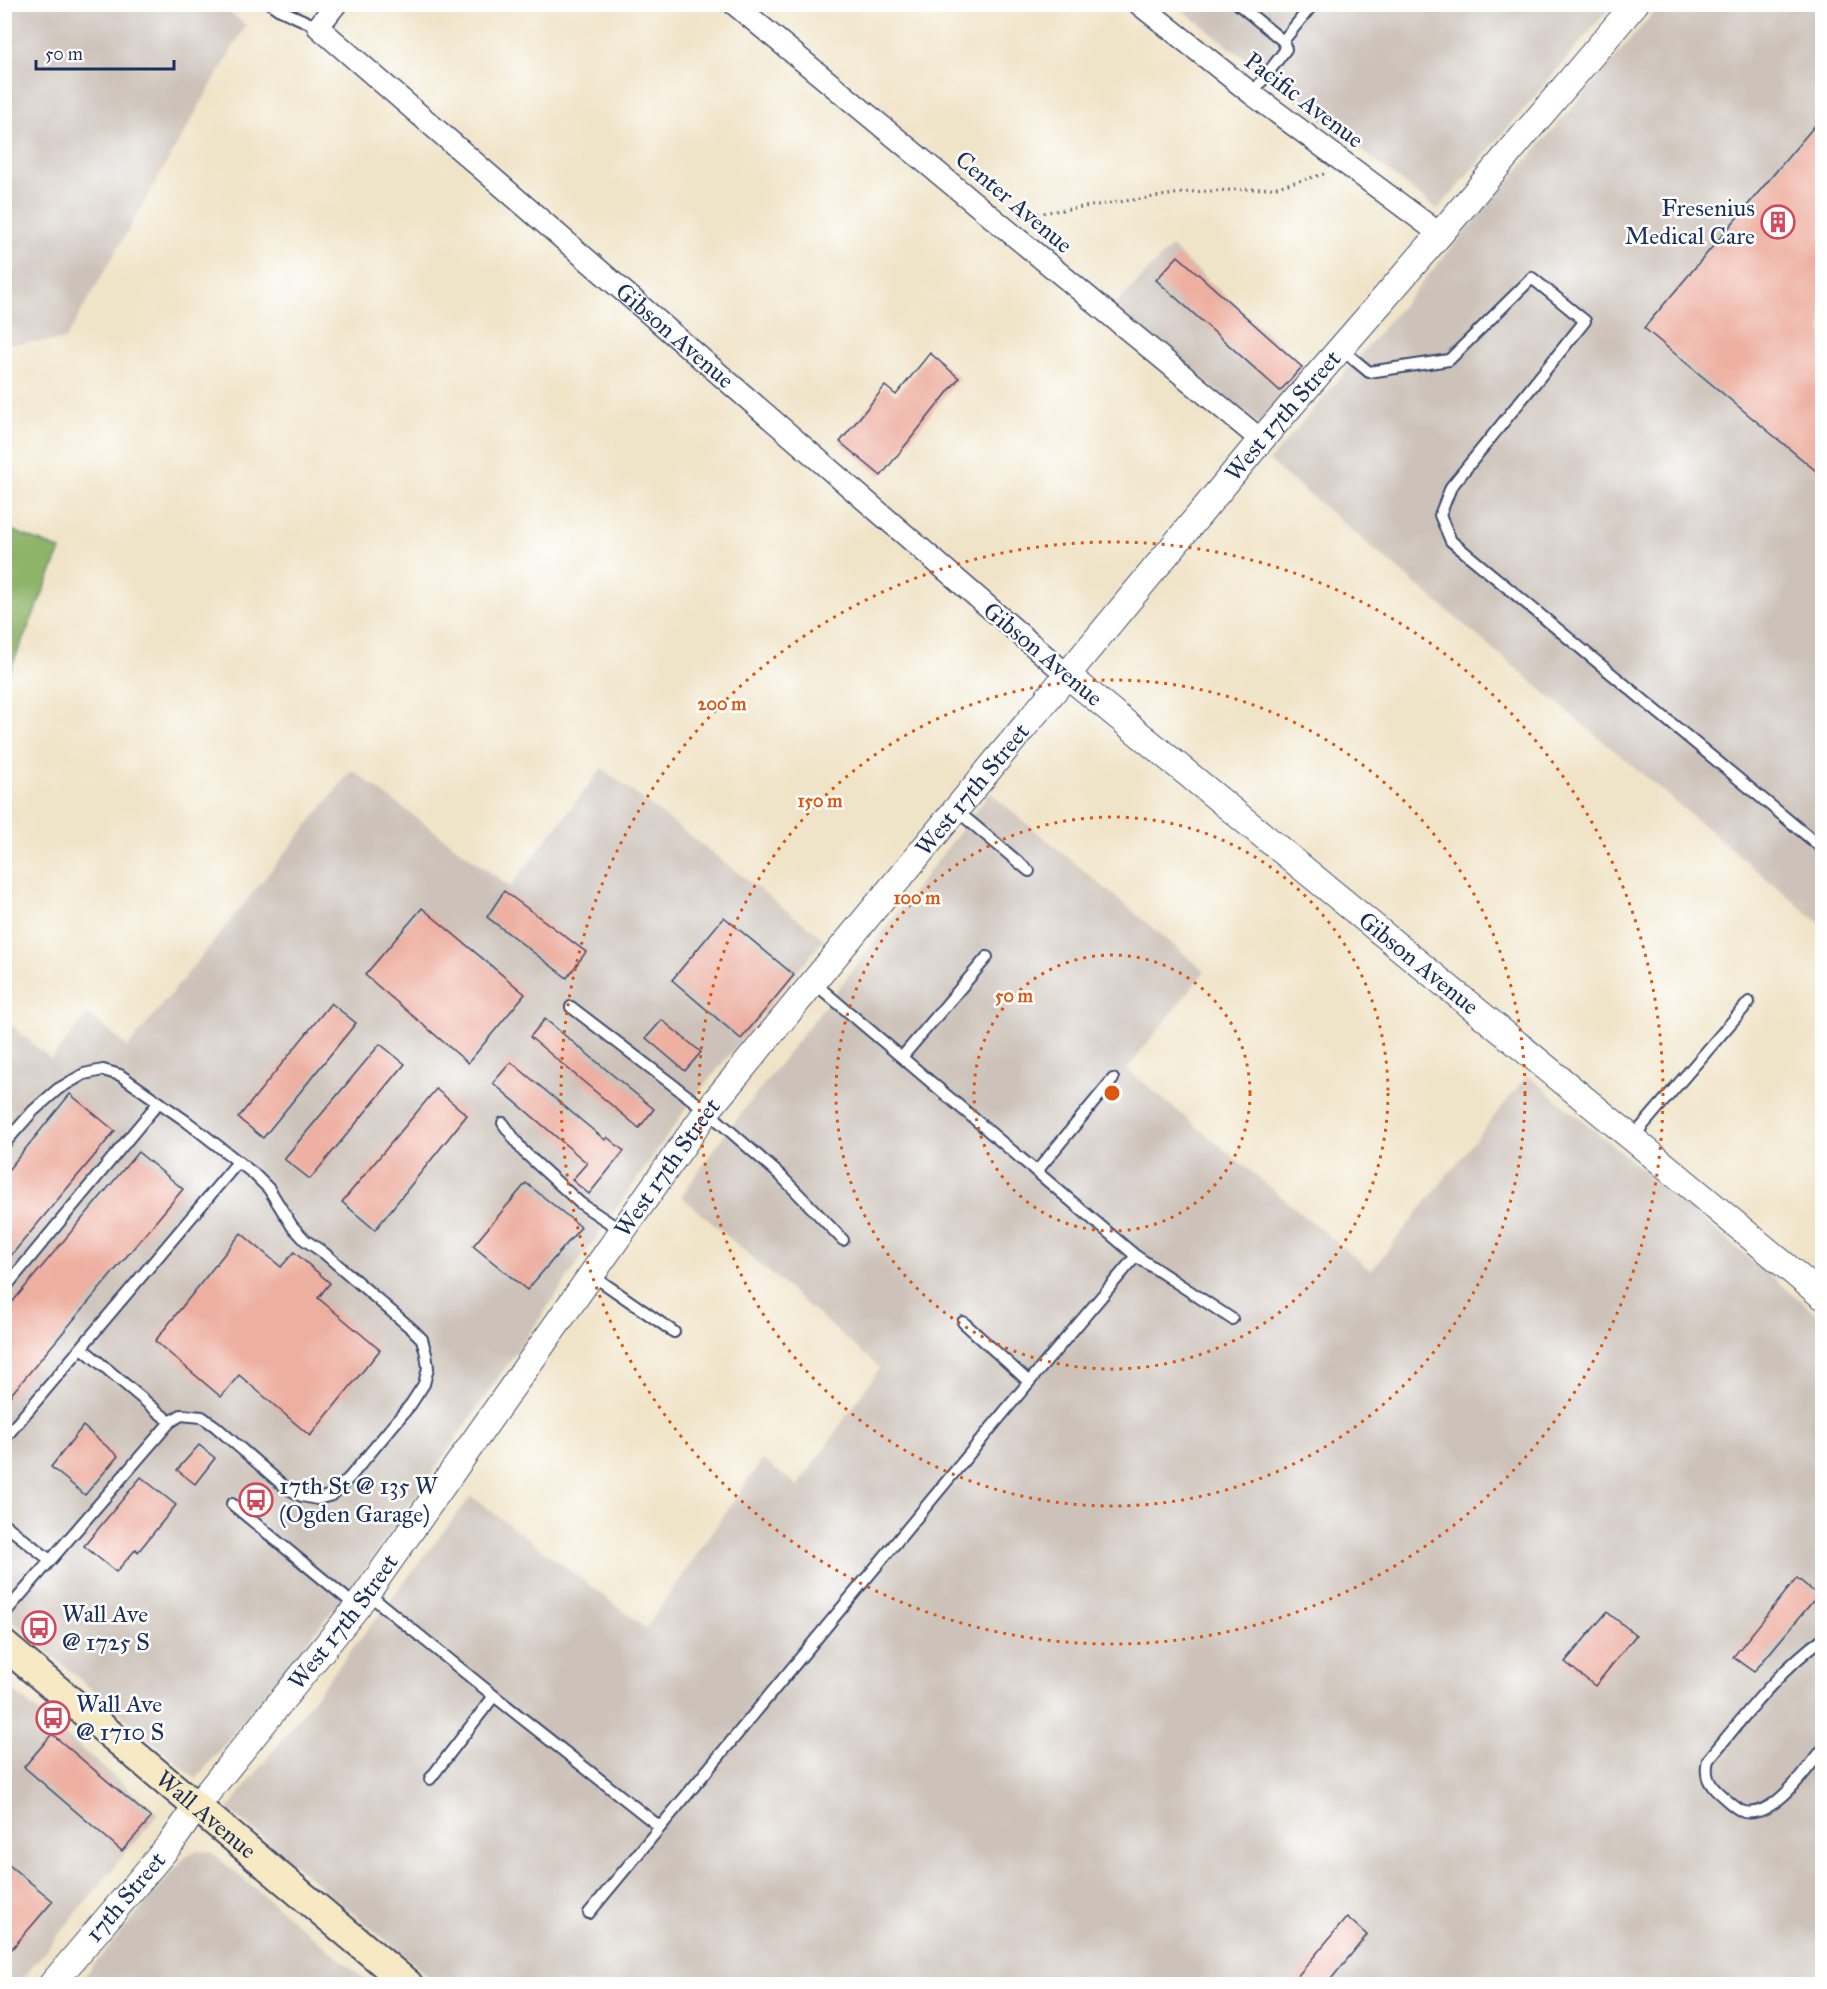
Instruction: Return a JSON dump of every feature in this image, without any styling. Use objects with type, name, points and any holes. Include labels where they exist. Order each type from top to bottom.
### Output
[{"type":"main road","name":"Wall Avenue","points":[[4,1645],[408,1984]]},
{"type":"street","points":[[318,27],[336,4]]},
{"type":"street","name":"Center Avenue","points":[[734,4],[1261,440]]},
{"type":"street","name":"West 17th Street","points":[[196,1807],[362,1600],[706,1111],[1261,440],[1635,4]]},
{"type":"street","name":"Pacific Avenue","points":[[1144,6],[1252,94],[1440,234]]},
{"type":"street","name":"Gibson Avenue","points":[[318,27],[1066,674],[1822,1296]]},
{"type":"street","name":"17th Street","points":[[52,1984],[172,1842],[196,1807]]},
{"type":"lane","name":"Gibson Avenue","points":[[271,4],[318,27]]},
{"type":"lane","points":[[1238,4],[1283,41],[1286,49],[1252,94]]},
{"type":"lane","points":[[1283,41],[1313,4]]},
{"type":"lane","points":[[1340,348],[1369,372],[1449,360],[1532,278],[1585,321],[1451,487],[1440,515],[1451,541],[1822,848]]},
{"type":"lane","points":[[955,809],[1029,871]]},
{"type":"lane","points":[[902,1057],[987,957]]},
{"type":"lane","points":[[813,982],[1136,1256],[1232,1319]]},
{"type":"lane","points":[[1632,1138],[1749,1002]]},
{"type":"lane","points":[[572,1007],[706,1111],[780,1175],[843,1240]]},
{"type":"lane","points":[[4,1144],[58,1089],[84,1074],[103,1070],[120,1075],[238,1162],[269,1189],[292,1226],[305,1240],[324,1253],[422,1339],[428,1368],[424,1384],[411,1404],[351,1478],[332,1495],[317,1499],[302,1496],[285,1487],[202,1417],[181,1414],[170,1422],[4,1614]]},
{"type":"lane","points":[[1037,1171],[1113,1079]]},
{"type":"lane","points":[[4,1289],[159,1102]]},
{"type":"lane","points":[[503,1122],[523,1151],[580,1203],[622,1231]]},
{"type":"lane","points":[[4,1439],[238,1162]]},
{"type":"lane","points":[[589,1913],[1136,1256]]},
{"type":"lane","points":[[592,1275],[674,1332]]},
{"type":"lane","points":[[963,1322],[1029,1382]]},
{"type":"lane","points":[[82,1348],[170,1422]]},
{"type":"lane","points":[[232,1504],[494,1696],[660,1827]]},
{"type":"lane","points":[[4,1524],[50,1560]]},
{"type":"lane","points":[[1822,1638],[1774,1681],[1708,1760],[1705,1772],[1713,1788],[1742,1812],[1752,1812],[1773,1805],[1822,1750]]},
{"type":"lane","points":[[430,1779],[494,1696]]},
{"type":"path","points":[[998,221],[1010,217],[1039,215],[1190,192],[1273,188],[1350,167]]},
{"type":"shaded area","points":[[5,4],[221,5],[246,25],[65,340],[5,344]]},
{"type":"shaded area","points":[[1176,5],[1612,5],[1438,210]]},
{"type":"shaded area","points":[[1660,5],[1822,5],[1822,925],[1269,461]]},
{"type":"shaded area","points":[[1171,247],[1308,370],[1261,426],[1113,307]]},
{"type":"shaded area","points":[[602,768],[824,939],[690,1103],[358,1579],[196,1779],[5,1615],[4,1019],[51,1059],[88,1014],[128,1047],[352,770],[510,887]]},
{"type":"shaded area","points":[[990,793],[1205,971],[1127,1069],[1371,1271],[1527,1075],[1822,1318],[1822,1984],[438,1984],[228,1809],[471,1496],[646,1628],[762,1460],[798,1486],[880,1368],[681,1196],[725,1134]]},
{"type":"shaded area","points":[[4,1683],[158,1814],[18,1984],[4,1984]]},
{"type":"shaded area","points":[[198,1850],[211,1852],[370,1984],[78,1984],[186,1856]]},
{"type":"green space","points":[[11,530],[61,550],[5,682],[4,534]]},
{"type":"building","name":"Fresenius Medical Care","points":[[1822,117],[1822,476],[1644,328]]},
{"type":"building","points":[[1178,256],[1302,367],[1280,391],[1156,280]]},
{"type":"building","points":[[930,353],[959,378],[881,476],[840,442],[885,386],[896,395]]},
{"type":"building","points":[[504,891],[586,952],[567,978],[487,917]]},
{"type":"building","points":[[422,908],[525,994],[468,1063],[365,975]]},
{"type":"building","points":[[724,917],[794,975],[741,1039],[672,980]]},
{"type":"building","points":[[331,1003],[356,1023],[263,1138],[238,1118]]},
{"type":"building","points":[[545,1019],[654,1109],[639,1128],[530,1037]]},
{"type":"building","points":[[662,1020],[701,1052],[685,1071],[646,1038]]},
{"type":"building","points":[[380,1044],[405,1064],[310,1179],[284,1159]]},
{"type":"building","points":[[511,1062],[605,1140],[607,1137],[624,1151],[589,1194],[572,1180],[587,1163],[493,1083]]},
{"type":"building","points":[[436,1089],[467,1115],[375,1230],[342,1202]]},
{"type":"building","points":[[70,1094],[115,1131],[4,1264],[4,1175]]},
{"type":"building","points":[[138,1152],[183,1189],[4,1403],[4,1312]]},
{"type":"building","points":[[526,1183],[581,1227],[527,1290],[473,1246]]},
{"type":"building","points":[[241,1233],[281,1267],[294,1252],[330,1283],[318,1298],[380,1350],[310,1436],[239,1375],[221,1397],[155,1341]]},
{"type":"building","points":[[83,1426],[118,1456],[85,1495],[51,1467]]},
{"type":"building","points":[[199,1445],[215,1458],[195,1484],[177,1470]]},
{"type":"building","points":[[141,1477],[176,1505],[138,1552],[136,1549],[116,1572],[84,1546]]},
{"type":"building","points":[[1797,1578],[1818,1595],[1754,1672],[1733,1657]]},
{"type":"building","points":[[1607,1612],[1636,1635],[1595,1686],[1565,1662]]},
{"type":"building","points":[[52,1734],[151,1818],[122,1851],[24,1767]]},
{"type":"building","points":[[4,1861],[53,1901],[4,1958]]},
{"type":"building","points":[[1347,1917],[1367,1935],[1327,1984],[1291,1984]]},
{"type":"place","name":"Fresenius Medical Care","points":[[1778,222]]},
{"type":"place","name":"17th St @ 135 W (Ogden Garage)","points":[[256,1500]]},
{"type":"place","name":"Wall Ave @ 1725 S","points":[[39,1628]]},
{"type":"place","name":"Wall Ave @ 1710 S","points":[[53,1718]]}]
